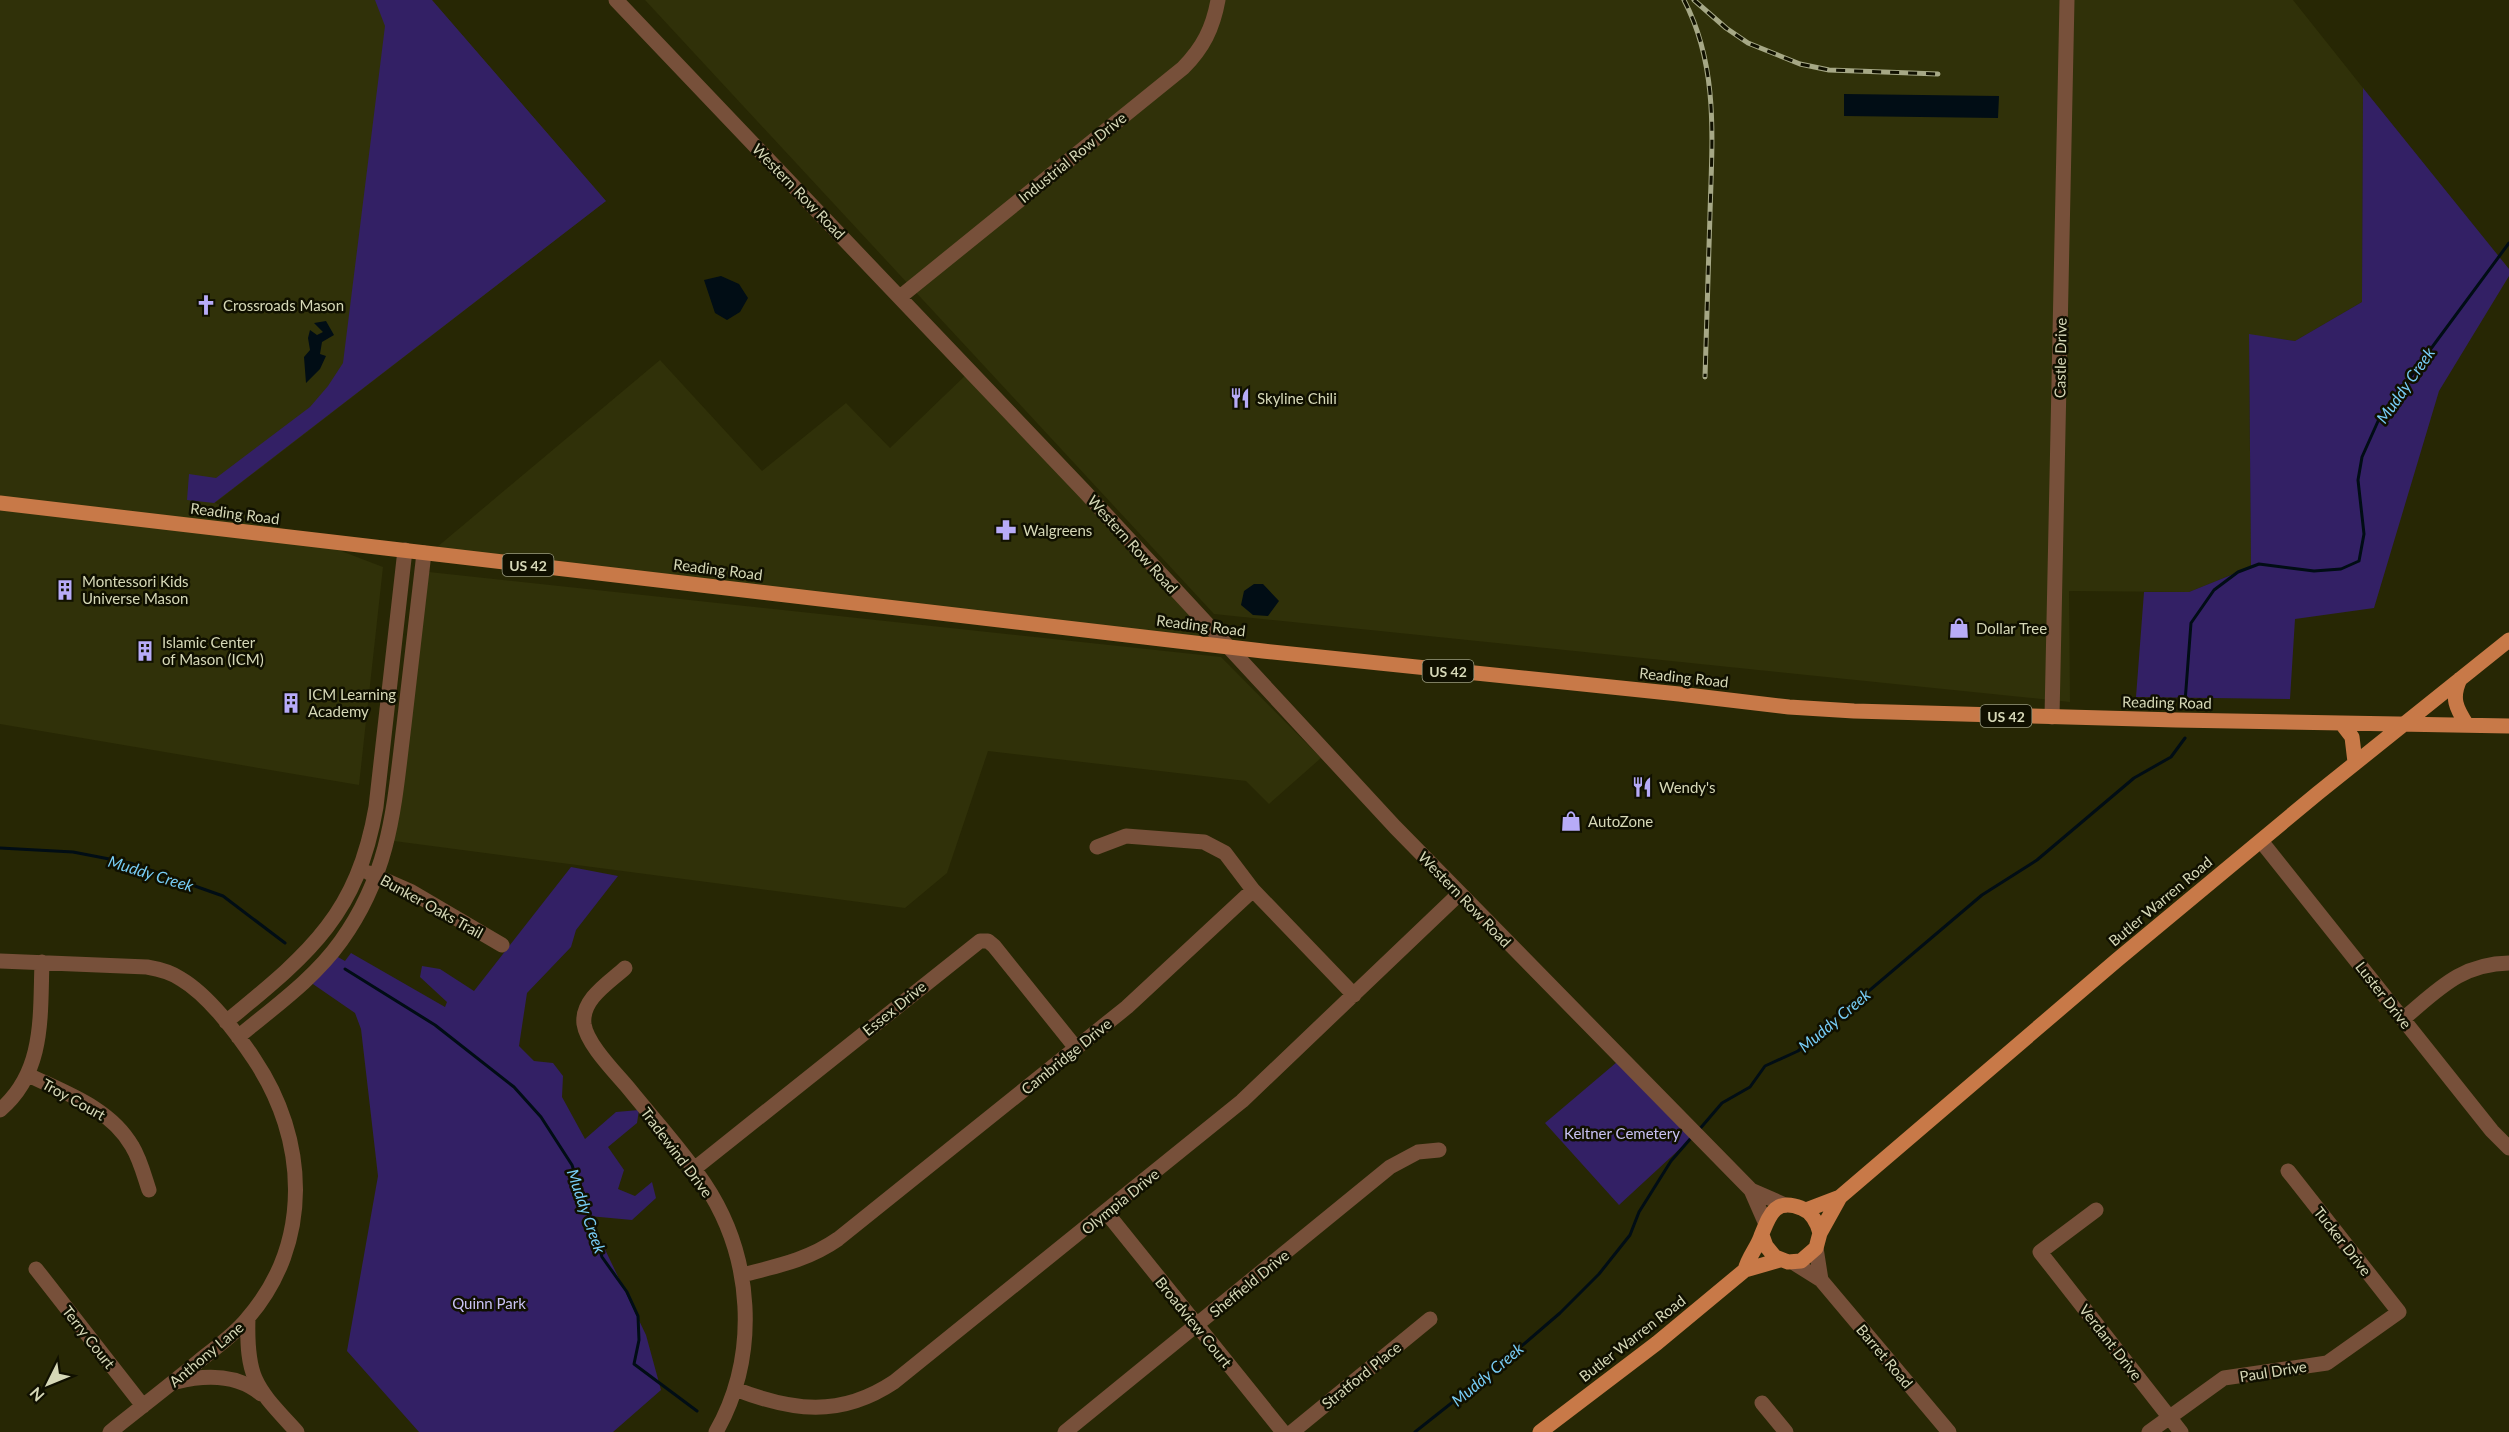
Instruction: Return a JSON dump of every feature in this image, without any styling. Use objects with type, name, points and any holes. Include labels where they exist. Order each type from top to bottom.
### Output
[{"type":"main road","name":"Reading Road","points":[[0,503],[1226,646],[1789,708],[2401,725]]},
{"type":"main road","name":"Butler Warren Road","points":[[1806,1210],[1840,1197],[2117,960],[2355,762],[2509,640]]},
{"type":"main road","points":[[2460,679],[2454,697],[2455,705],[2467,725]]},
{"type":"main road","points":[[2342,724],[2352,737],[2355,762]]},
{"type":"main road","name":"US 42","points":[[2401,725],[2509,726]]},
{"type":"main road","name":"Butler Warren Road","points":[[1745,1270],[1807,1258],[1840,1197]]},
{"type":"main road","name":"Butler Warren Road","points":[[1540,1432],[1657,1343],[1745,1270],[1773,1212],[1785,1205]]},
{"type":"main road","points":[[1785,1205],[1806,1210],[1815,1219],[1818,1240]]},
{"type":"main road","points":[[1763,1229],[1770,1252],[1787,1261]]},
{"type":"street","name":"Western Row Road","points":[[616,0],[1085,492],[1459,894],[1751,1190],[1785,1205]]},
{"type":"street","name":"Industrial Row Drive","points":[[900,297],[1183,68],[1207,38],[1218,0]]},
{"type":"street","name":"Castle Drive","points":[[2052,717],[2067,0]]},
{"type":"street","points":[[226,1022],[285,974],[314,946],[333,920],[361,869],[376,807],[405,550]]},
{"type":"street","points":[[238,1037],[309,977],[331,954],[359,915],[378,876],[393,818],[423,553]]},
{"type":"street","points":[[1097,847],[1126,836],[1204,842],[1225,853],[1253,890],[1354,995]]},
{"type":"street","name":"Luster Drive","points":[[2261,841],[2492,1131],[2509,1148]]},
{"type":"street","name":"Bunker Oaks Trail","points":[[361,869],[417,895],[502,945]]},
{"type":"street","name":"Cambridge Drive","points":[[742,1275],[797,1262],[825,1248],[1076,1048],[1169,970],[1253,890]]},
{"type":"street","name":"Olympia Drive","points":[[735,1389],[766,1401],[805,1408],[836,1406],[866,1398],[894,1382],[1242,1101],[1459,894]]},
{"type":"street","name":"Essex Drive","points":[[694,1169],[980,941],[988,941],[994,946],[1076,1048]]},
{"type":"street","name":"Anthony Lane","points":[[0,961],[131,965],[162,970],[190,985],[226,1022],[266,1077],[277,1098],[292,1143],[296,1182],[295,1206],[285,1253],[275,1275],[248,1318],[234,1333],[110,1432]]},
{"type":"street","points":[[0,1110],[16,1094],[28,1075],[39,1036],[42,962]]},
{"type":"street","points":[[2403,1019],[2448,981],[2472,968],[2494,963],[2509,963]]},
{"type":"street","name":"Tradewind Drive","points":[[625,968],[590,1001],[584,1015],[586,1031],[604,1058],[694,1169],[721,1211],[731,1233],[742,1275],[746,1328],[735,1389],[716,1432]]},
{"type":"street","name":"Troy Court","points":[[28,1075],[92,1106],[111,1120],[132,1145],[149,1190]]},
{"type":"street","name":"Sheffield Drive","points":[[1065,1432],[1390,1167],[1418,1152],[1438,1150]]},
{"type":"street","name":"Tucker Drive","points":[[2288,1171],[2399,1312]]},
{"type":"street","name":"Western Row Road","points":[[1751,1190],[1763,1229]]},
{"type":"street","name":"Verdant Drive","points":[[2096,1209],[2040,1252],[2181,1432]]},
{"type":"street","name":"Broadview Court","points":[[1106,1212],[1283,1432]]},
{"type":"street","points":[[1818,1240],[1821,1280]]},
{"type":"street","name":"Barret Road","points":[[1787,1261],[1821,1280],[1949,1432]]},
{"type":"street","name":"Terry Court","points":[[36,1269],[143,1406]]},
{"type":"street","name":"Paul Drive","points":[[2149,1432],[2168,1416],[2224,1378],[2327,1363],[2399,1312]]},
{"type":"street","points":[[248,1318],[247,1344],[251,1368],[257,1385],[264,1397],[297,1432]]},
{"type":"street","name":"Stratford Place","points":[[1292,1432],[1430,1319]]},
{"type":"street","points":[[173,1383],[192,1378],[225,1378],[241,1383],[264,1397]]},
{"type":"street","points":[[1762,1403],[1786,1432]]},
{"type":"shaded area","points":[[0,0],[432,0],[606,201],[215,503],[383,567],[359,785],[0,724]]},
{"type":"shaded area","points":[[645,0],[2293,0],[2363,88],[2362,302],[2295,341],[2249,335],[2251,567],[2189,592],[2069,591],[2070,702],[1214,614]]},
{"type":"shaded area","points":[[1844,94],[1999,96],[1998,118],[1844,116]]},
{"type":"shaded area","points":[[721,276],[739,284],[748,298],[740,312],[727,320],[715,313],[704,280]]},
{"type":"shaded area","points":[[326,321],[334,335],[322,342],[320,354],[326,356],[320,369],[306,383],[304,357],[310,350],[308,338],[310,330],[317,335],[323,332],[314,323]]},
{"type":"shaded area","points":[[660,360],[762,471],[846,403],[890,448],[970,371],[1226,646],[430,553]]},
{"type":"shaded area","points":[[429,572],[1221,657],[1321,758],[1269,804],[1246,781],[988,751],[947,873],[905,908],[394,841]]},
{"type":"shaded area","points":[[1254,584],[1263,584],[1279,601],[1268,616],[1253,615],[1241,605],[1244,591]]},
{"type":"green space","points":[[375,0],[432,0],[606,201],[214,503],[187,500],[189,474],[216,478],[310,407],[328,386],[343,363],[385,26]]},
{"type":"green space","points":[[2363,88],[2509,269],[2509,276],[2439,391],[2374,608],[2295,619],[2290,699],[2136,697],[2144,592],[2189,592],[2251,567],[2249,334],[2295,341],[2362,302]]},
{"type":"green space","name":"Quinn Park","points":[[571,867],[618,876],[576,930],[571,947],[527,993],[519,1046],[534,1061],[553,1063],[563,1076],[562,1097],[585,1139],[616,1112],[639,1110],[637,1123],[608,1147],[624,1170],[618,1189],[635,1196],[652,1182],[656,1198],[632,1220],[589,1216],[646,1335],[661,1390],[613,1432],[419,1432],[347,1351],[378,1176],[361,1029],[355,1013],[310,982],[336,956],[345,961],[351,953],[445,1007],[447,1002],[420,977],[422,966],[440,969],[474,991]]},
{"type":"green space","name":"Keltner Cemetery","points":[[1617,1062],[1697,1133],[1619,1205],[1545,1123]]},
{"type":"waterway","name":"Muddy Creek","points":[[2185,702],[2191,623],[2214,590],[2238,572],[2259,564],[2314,571],[2341,569],[2359,561],[2364,534],[2358,480],[2362,457],[2379,419],[2509,243]]},
{"type":"waterway","name":"Muddy Creek","points":[[1698,1131],[1722,1103],[1750,1087],[1765,1066],[1798,1051],[1982,895],[2037,860],[2134,778],[2171,757],[2185,738]]},
{"type":"waterway","name":"Muddy Creek","points":[[0,848],[73,852],[130,863],[223,896],[285,943]]},
{"type":"waterway","name":"Muddy Creek","points":[[345,969],[435,1025],[514,1087],[541,1117],[572,1165],[602,1257],[627,1292],[638,1316],[639,1340],[634,1364],[697,1411]]},
{"type":"waterway","name":"Muddy Creek","points":[[1415,1432],[1502,1363],[1560,1313],[1599,1274],[1630,1235],[1639,1212],[1671,1161],[1691,1138]]},
{"type":"railway","points":[[1684,0],[1703,51],[1711,104],[1712,159],[1705,377]]},
{"type":"railway","points":[[1694,0],[1726,28],[1748,43],[1800,64],[1829,70],[1938,74]]},
{"type":"place","name":"Crossroads Mason","points":[[206,305]]},
{"type":"place","name":"Skyline Chili","points":[[1240,398]]},
{"type":"place","name":"Walgreens","points":[[1006,530]]},
{"type":"place","name":"Montessori Kids Universe Mason","points":[[65,590]]},
{"type":"place","name":"Dollar Tree","points":[[1959,628]]},
{"type":"place","name":"Islamic Center of Mason (ICM)","points":[[145,651]]},
{"type":"place","name":"ICM Learning Academy","points":[[291,703]]},
{"type":"place","name":"Wendy's","points":[[1642,787]]},
{"type":"place","name":"AutoZone","points":[[1571,821]]}]
